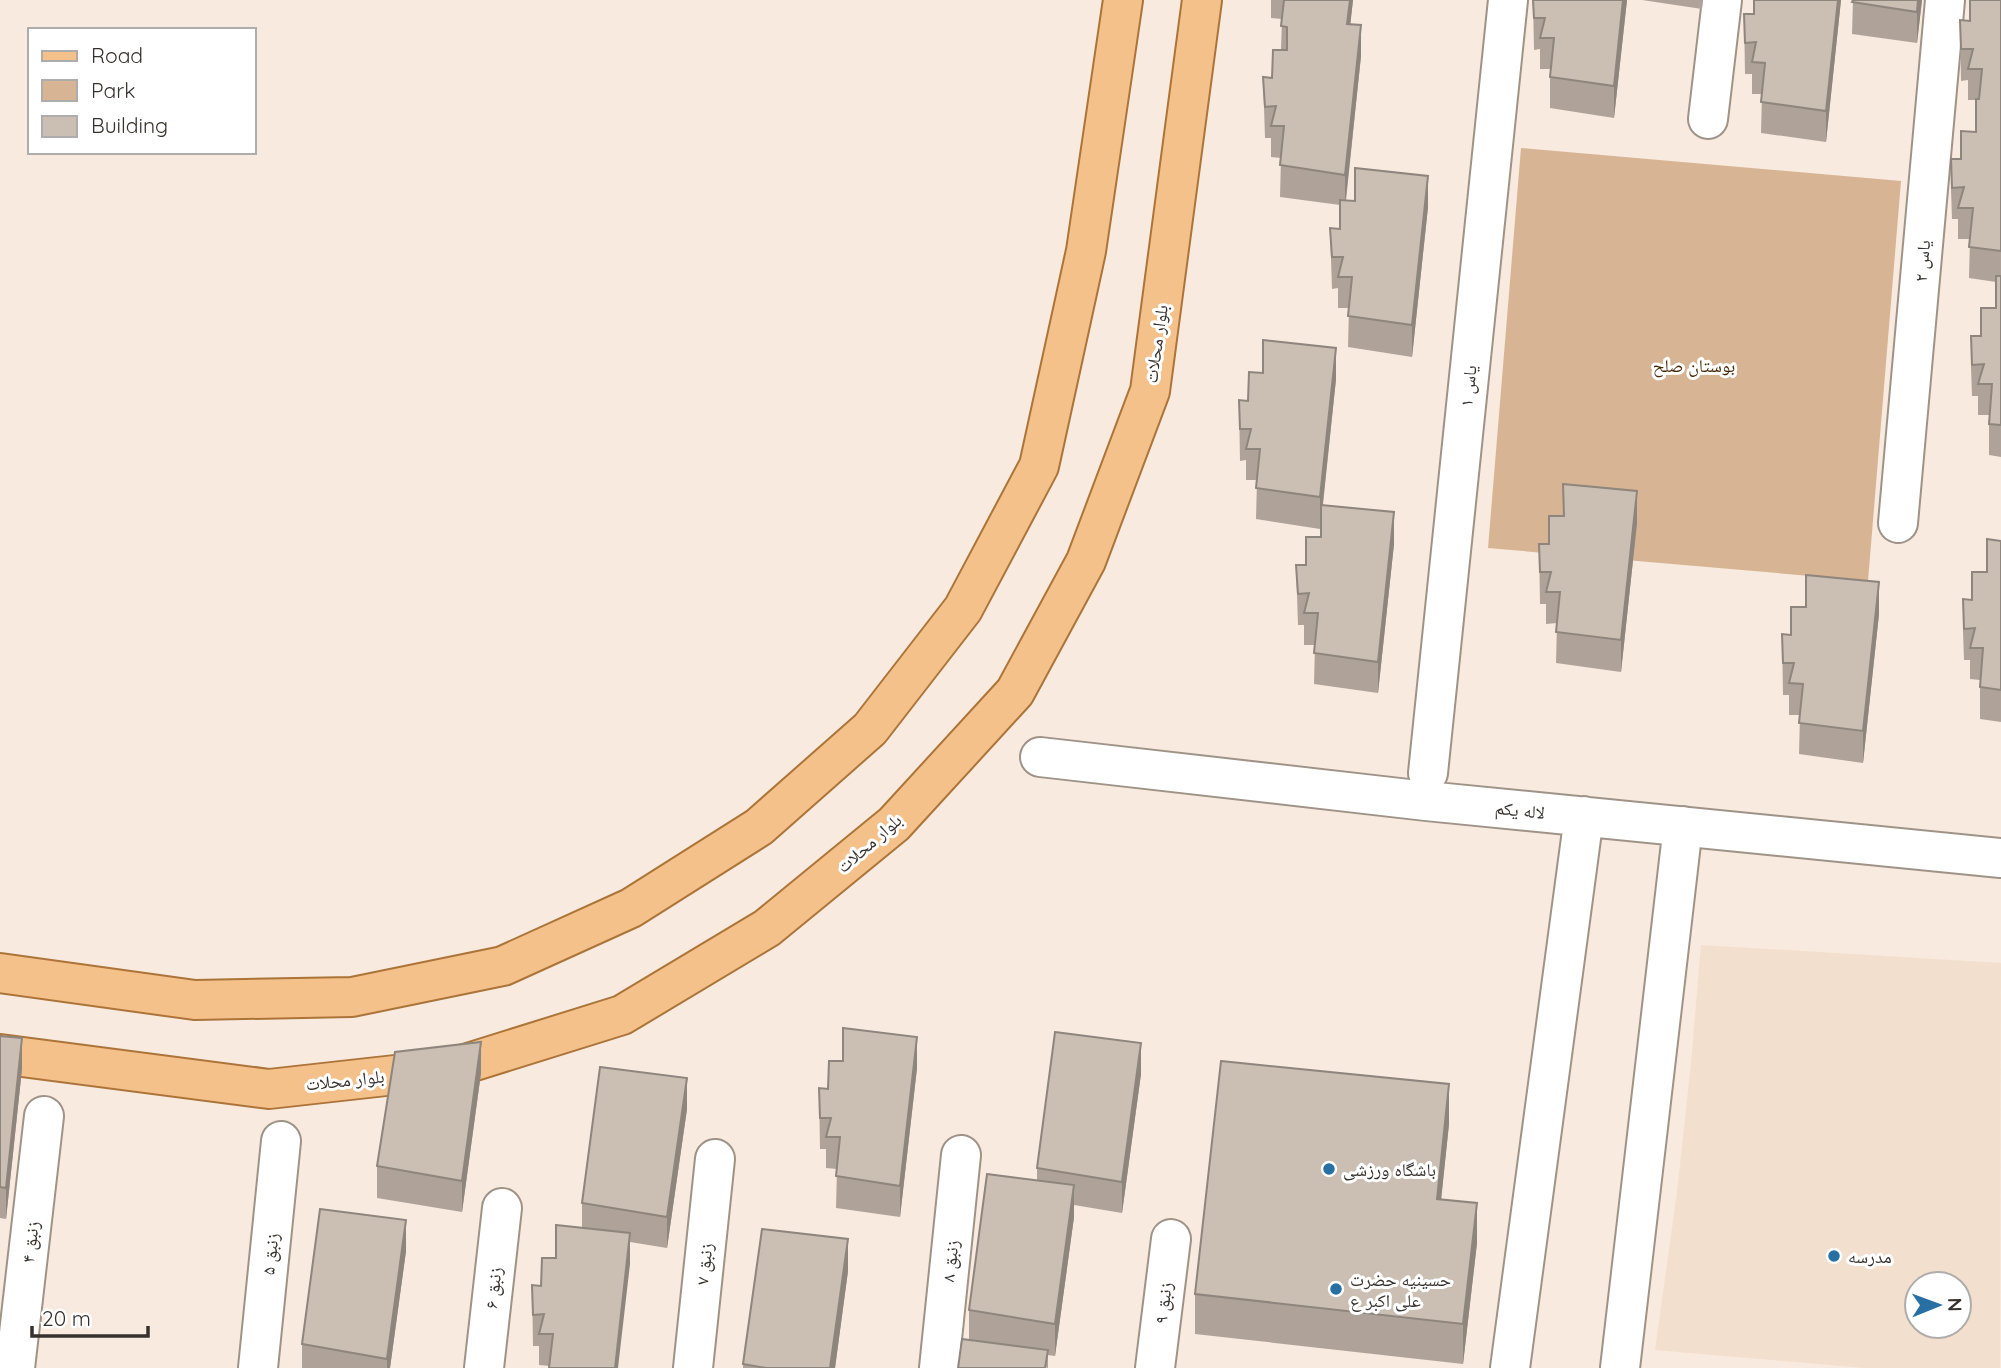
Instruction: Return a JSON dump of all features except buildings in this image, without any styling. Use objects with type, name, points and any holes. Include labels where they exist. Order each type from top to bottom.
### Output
[{"type":"main road","points":[[0,973],[195,1000],[352,997],[503,966],[631,908],[759,827],[870,729],[963,609],[1039,466],[1086,251],[1123,0]]},
{"type":"main road","name":"بلوار محلات","points":[[0,1054],[270,1089],[449,1069],[622,1015],[767,928],[894,824],[1015,692],[1086,561],[1150,391],[1202,0]]},
{"type":"street","name":"یاس ۱","points":[[1428,773],[1508,0]]},
{"type":"street","points":[[1708,119],[1722,0]]},
{"type":"street","name":"یاس ۲","points":[[1898,523],[1945,0]]},
{"type":"street","name":"لاله یکم","points":[[1040,757],[1426,801],[2001,858]]},
{"type":"street","points":[[1510,1368],[1584,817]]},
{"type":"street","points":[[1620,1368],[1683,826]]},
{"type":"street","name":"زنبق ۴","points":[[15,1368],[44,1116]]},
{"type":"street","name":"زنبق ۵","points":[[258,1368],[281,1140]]},
{"type":"street","name":"زنبق ۸","points":[[939,1368],[961,1155]]},
{"type":"street","name":"زنبق ۷","points":[[692,1368],[715,1159]]},
{"type":"street","name":"زنبق ۶","points":[[484,1368],[502,1208]]},
{"type":"street","name":"زنبق ۹","points":[[1155,1368],[1171,1239]]},
{"type":"shaded area","points":[[1701,945],[2001,963],[2000,1368],[1865,1368],[1655,1350],[1677,1192]]},
{"type":"green space","name":"بوستان صلح","points":[[1521,148],[1901,181],[1868,581],[1488,548]]},
{"type":"place","name":"باشگاه ورزشی","points":[[1329,1169]]},
{"type":"place","name":"مدرسه","points":[[1834,1256]]},
{"type":"place","name":"حسینیه حضرت علی اکبر ع","points":[[1336,1289]]}]
